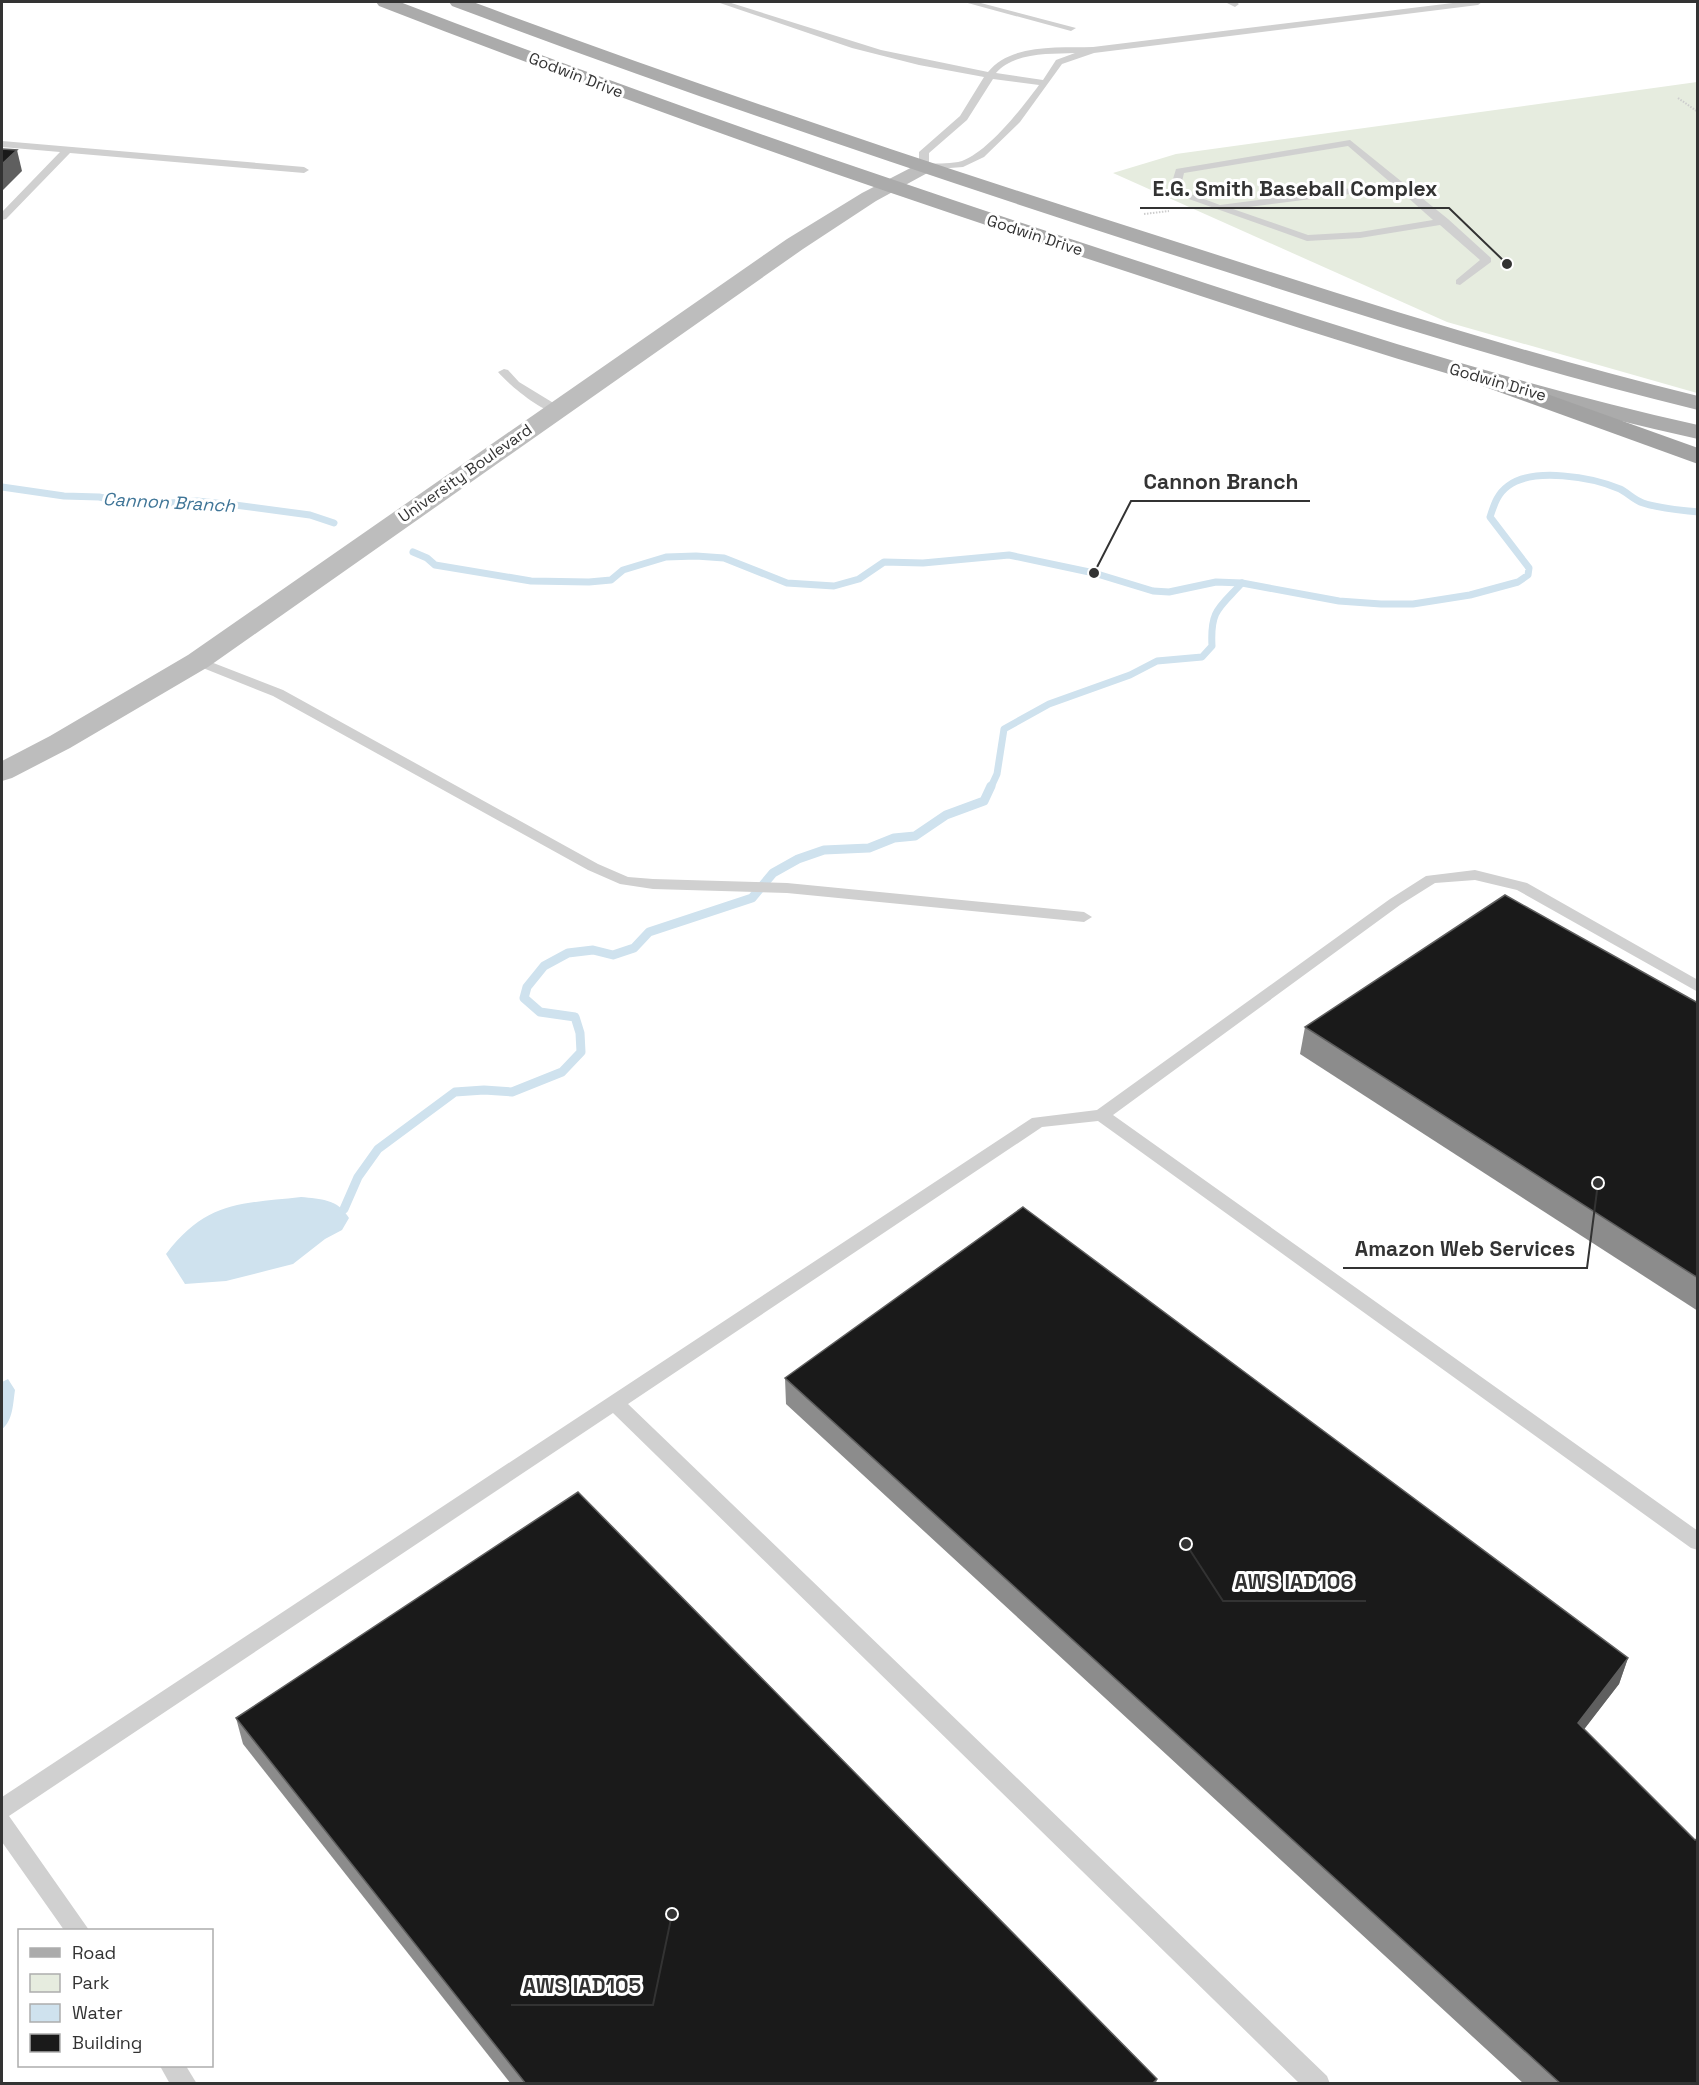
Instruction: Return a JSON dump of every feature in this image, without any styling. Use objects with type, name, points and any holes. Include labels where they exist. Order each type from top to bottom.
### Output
[{"type":"highway","points":[[1474,375],[1698,457]]},
{"type":"main road","name":"Godwin Drive","points":[[385,2],[634,97],[890,186],[1474,375],[1629,417],[1698,432]]},
{"type":"main road","name":"Godwin Drive","points":[[458,2],[658,76],[924,167],[1477,344],[1571,372],[1698,404]]},
{"type":"main road","name":"University Boulevard","points":[[2,772],[60,742],[198,661],[795,244],[924,167]]},
{"type":"lane","points":[[721,2],[852,45],[900,58],[989,76],[1046,83]]},
{"type":"lane","points":[[968,2],[1071,28]]},
{"type":"lane","points":[[1093,50],[1059,62],[1017,120],[980,155],[963,164],[924,167],[924,152],[967,114],[981,94],[989,76],[1003,62],[1023,56],[1060,51],[1093,50],[1478,2]]},
{"type":"lane","points":[[1444,221],[1360,235],[1306,238],[1174,192],[1180,171],[1350,143],[1444,221],[1487,260],[1460,282]]},
{"type":"lane","points":[[2,144],[304,170]]},
{"type":"lane","points":[[2,217],[68,150]]},
{"type":"lane","points":[[1219,207],[1400,185]]},
{"type":"lane","points":[[504,372],[515,384],[556,410]]},
{"type":"lane","points":[[198,661],[278,693],[608,875],[652,884],[787,888],[1084,917]]},
{"type":"lane","points":[[2,1809],[1038,1122],[1101,1115],[1395,902],[1431,879],[1475,875],[1522,886],[1698,987]]},
{"type":"lane","points":[[1101,1115],[1698,1542]]},
{"type":"lane","points":[[615,1403],[1318,2084]]},
{"type":"lane","points":[[2,1824],[75,1929]]},
{"type":"lane","points":[[173,2067],[184,2084]]},
{"type":"path","points":[[1678,98],[1698,112]]},
{"type":"green space","points":[[1697,82],[1697,393],[1447,322],[1113,173],[1176,154]]},
{"type":"water","points":[[301,1197],[334,1204],[340,1207],[349,1218],[342,1230],[325,1239],[293,1264],[226,1281],[185,1284],[166,1254],[196,1224],[226,1208],[260,1201]]},
{"type":"water","points":[[8,1379],[15,1390],[10,1417],[2,1429],[2,1382]]},
{"type":"building","points":[[2,149],[17,150],[2,164]]},
{"type":"building","points":[[1505,895],[1698,1003],[1698,1278],[1305,1027]]},
{"type":"building","points":[[1023,1207],[1628,1658],[1578,1723],[1695,1840],[1698,1838],[1698,2084],[1561,2084],[785,1378]]},
{"type":"building","points":[[578,1492],[1157,2079],[1152,2084],[526,2084],[236,1718]]},
{"type":"waterway","name":"Cannon Branch","points":[[1242,583],[1339,601],[1413,604],[1470,595],[1518,582],[1528,575],[1529,568],[1490,517],[1496,500],[1508,486],[1532,477],[1563,476],[1594,481],[1620,489],[1643,503],[1698,512]]},
{"type":"waterway","name":"Cannon Branch","points":[[2,487],[64,496],[99,497],[139,505],[197,501],[235,505],[310,515],[334,523]]},
{"type":"waterway","name":"Cannon Branch","points":[[413,552],[427,558],[435,565],[531,581],[611,580],[623,570],[666,557],[696,556],[724,558],[787,583],[834,586],[859,579],[884,562],[923,563],[1009,555],[1094,573],[1153,591],[1169,592],[1216,582],[1242,583]]},
{"type":"waterway","points":[[991,787],[997,774],[1004,729],[1049,704],[1130,675],[1157,661],[1202,657],[1212,646],[1213,624],[1218,610],[1242,583]]},
{"type":"waterway","points":[[344,1209],[358,1177],[378,1149],[455,1092],[484,1090],[512,1092],[562,1072],[581,1052],[580,1033],[575,1017],[540,1012],[524,998],[527,987],[544,966],[568,953],[593,950],[613,955],[634,948],[649,932],[752,898],[773,873],[798,859],[824,850],[869,848],[894,838],[915,836],[946,815],[984,801],[991,786]]},
{"type":"place","name":"E.G. Smith Baseball Complex","points":[[1507,264]]},
{"type":"place","name":"Cannon Branch","points":[[1094,573]]},
{"type":"place","name":"Amazon Web Services","points":[[1598,1183]]},
{"type":"place","name":"AWS IAD106","points":[[1186,1544]]},
{"type":"place","name":"AWS IAD105","points":[[672,1914]]}]
